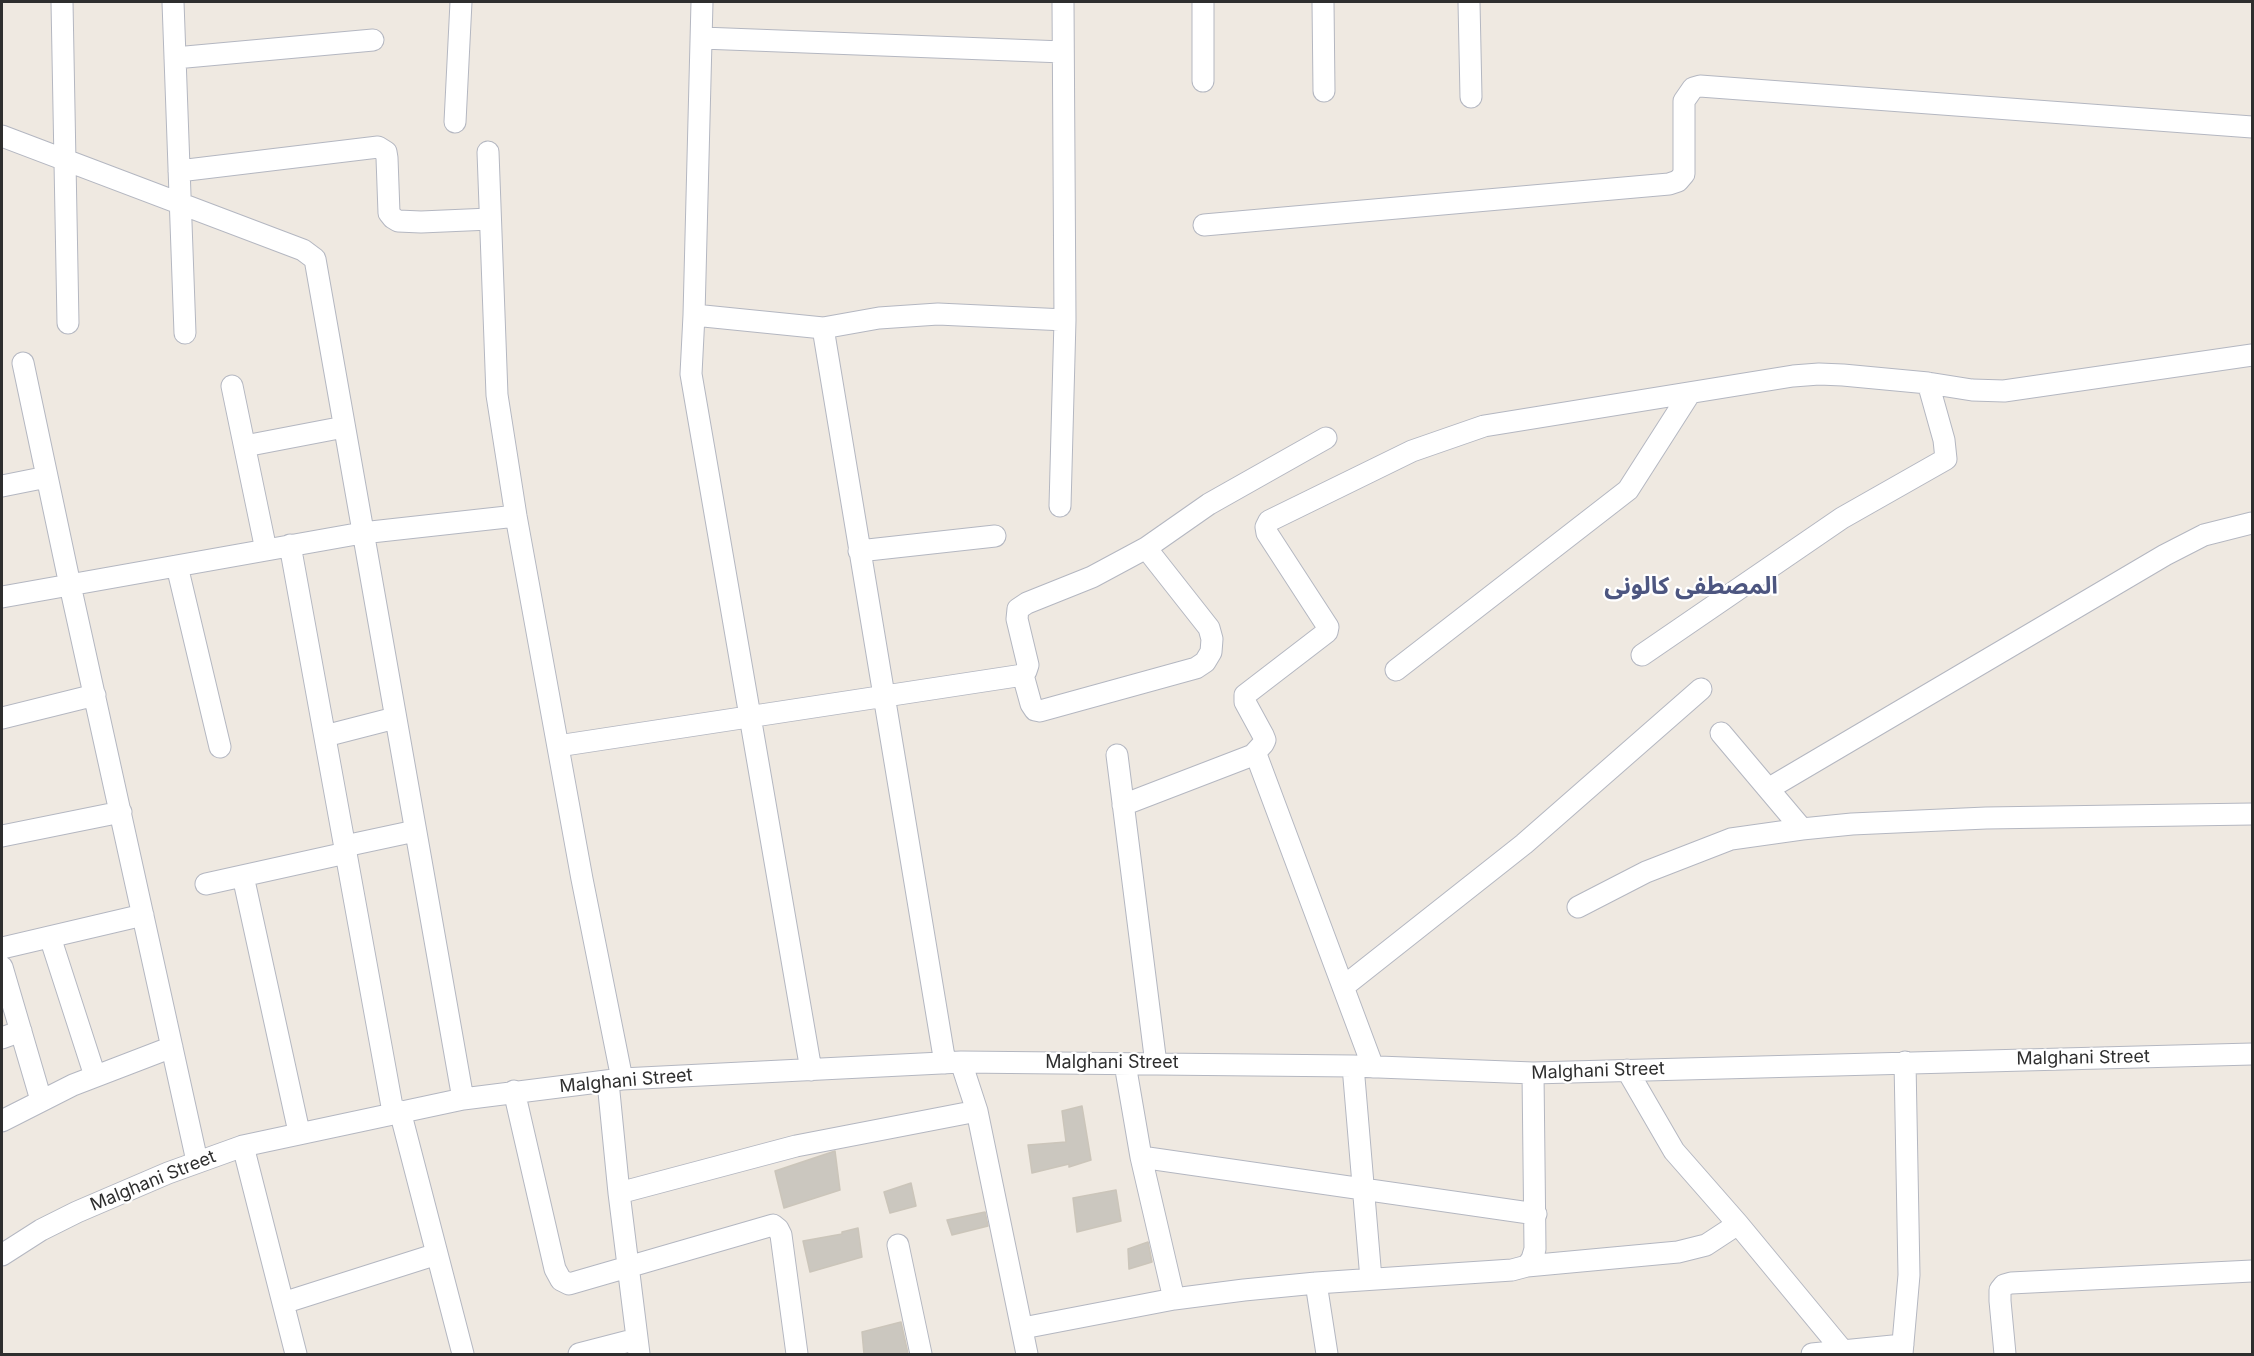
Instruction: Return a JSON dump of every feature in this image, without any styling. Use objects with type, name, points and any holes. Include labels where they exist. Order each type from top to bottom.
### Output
[{"type":"street","points":[[62,2],[68,323]]},
{"type":"street","points":[[173,2],[185,333]]},
{"type":"street","points":[[455,122],[460,2]]},
{"type":"street","points":[[702,2],[691,374],[811,1070]]},
{"type":"street","points":[[1060,506],[1065,320],[1063,2]]},
{"type":"street","points":[[1203,2],[1203,81]]},
{"type":"street","points":[[1323,2],[1324,91]]},
{"type":"street","points":[[1469,2],[1471,97]]},
{"type":"street","points":[[702,38],[1063,52]]},
{"type":"street","points":[[175,58],[373,40]]},
{"type":"street","points":[[1204,225],[1670,184],[1678,181],[1684,174],[1684,101],[1693,88],[1700,86],[2253,127]]},
{"type":"street","points":[[2,136],[303,250],[315,259],[463,1099]]},
{"type":"street","points":[[179,171],[378,147],[386,152],[389,213],[393,218],[398,221],[421,222],[490,219]]},
{"type":"street","points":[[488,152],[495,372],[516,516],[582,879],[615,1080],[619,1193],[638,1347],[579,1354]]},
{"type":"street","points":[[694,315],[823,328],[879,318],[938,314],[1065,320]]},
{"type":"street","points":[[823,328],[884,696],[953,1062],[977,1112],[1027,1354]]},
{"type":"street","points":[[1124,805],[1253,754],[1265,740],[1245,702],[1245,694],[1327,632],[1328,627],[1267,533],[1269,520],[1412,451],[1484,426],[1819,374],[1928,383],[1972,390],[2004,391],[2253,355]]},
{"type":"street","points":[[23,363],[197,1161]]},
{"type":"street","points":[[1642,655],[1842,518],[1946,459],[1944,440],[1928,383]]},
{"type":"street","points":[[232,386],[266,550]]},
{"type":"street","points":[[1396,670],[1628,490],[1690,393]]},
{"type":"street","points":[[245,446],[344,427]]},
{"type":"street","points":[[558,746],[1023,675],[1028,665],[1017,619],[1018,609],[1027,603],[1092,577],[1146,548],[1209,504],[1326,438]]},
{"type":"street","points":[[2,486],[47,477]]},
{"type":"street","points":[[2,597],[362,533],[516,516]]},
{"type":"street","points":[[1767,789],[2165,555],[2204,535],[2253,523]]},
{"type":"street","points":[[859,551],[995,536]]},
{"type":"street","points":[[290,545],[345,850],[397,1112],[463,1354]]},
{"type":"street","points":[[1023,675],[1031,704],[1035,710],[1040,711],[1197,668],[1205,662],[1211,652],[1212,639],[1209,628],[1146,548]]},
{"type":"street","points":[[177,566],[220,747]]},
{"type":"street","points":[[1343,987],[1524,844],[1701,689]]},
{"type":"street","points":[[2,718],[95,695]]},
{"type":"street","points":[[324,736],[395,718]]},
{"type":"street","points":[[1721,733],[1802,829]]},
{"type":"street","points":[[1253,754],[1257,757],[1343,987],[1363,1066],[1363,1190],[1371,1279]]},
{"type":"street","points":[[1117,755],[1156,1064]]},
{"type":"street","points":[[2,836],[121,812]]},
{"type":"street","points":[[1578,907],[1647,872],[1731,839],[1802,829],[1852,824],[1986,818],[2253,814]]},
{"type":"street","points":[[206,884],[415,831]]},
{"type":"street","points":[[243,876],[299,1132]]},
{"type":"street","points":[[2,948],[143,915]]},
{"type":"street","points":[[50,937],[95,1076]]},
{"type":"street","points":[[2,967],[11,1035],[41,1101]]},
{"type":"street","points":[[2,1121],[72,1084],[172,1047]]},
{"type":"street","name":"Malghani Street","points":[[2,1255],[41,1230],[77,1212],[197,1161],[243,1146],[299,1132],[463,1099],[615,1080],[953,1062],[1363,1066],[1533,1073],[2253,1054]]},
{"type":"street","points":[[1812,1354],[1903,1350],[1909,1275],[1905,1062]]},
{"type":"street","points":[[1125,1064],[1141,1157],[1174,1299]]},
{"type":"street","points":[[1627,1070],[1674,1151],[1843,1351]]},
{"type":"street","points":[[1527,1266],[1535,1249],[1533,1073]]},
{"type":"street","points":[[514,1091],[555,1269],[561,1280],[569,1284],[773,1225],[781,1235],[797,1354]]},
{"type":"street","points":[[619,1193],[795,1146],[977,1112]]},
{"type":"street","points":[[243,1146],[296,1354]]},
{"type":"street","points":[[1141,1157],[1536,1214]]},
{"type":"street","points":[[1023,1328],[1174,1299],[1316,1283],[1512,1270],[1527,1266],[1678,1252],[1706,1245],[1738,1224]]},
{"type":"street","points":[[898,1245],[921,1354]]},
{"type":"street","points":[[283,1303],[437,1254]]},
{"type":"street","points":[[2005,1354],[2000,1301],[2000,1290],[2004,1285],[2253,1271]]},
{"type":"street","points":[[1316,1283],[1327,1354]]},
{"type":"building","points":[[1082,1106],[1091,1160],[1069,1167],[1069,1164],[1032,1173],[1028,1145],[1066,1142],[1062,1111]]},
{"type":"building","points":[[835,1151],[840,1190],[784,1208],[775,1171]]},
{"type":"building","points":[[911,1183],[916,1206],[890,1213],[884,1192]]},
{"type":"building","points":[[1116,1190],[1121,1221],[1077,1232],[1073,1198]]},
{"type":"building","points":[[985,1212],[988,1226],[952,1235],[947,1220]]},
{"type":"building","points":[[858,1228],[862,1257],[810,1272],[803,1241],[842,1234],[842,1232]]},
{"type":"building","points":[[1148,1242],[1152,1262],[1129,1269],[1128,1249]]},
{"type":"building","points":[[901,1322],[908,1354],[864,1354],[862,1332]]},
{"type":"district","name":"المصطفی کالونی","points":[[1691,587]]}]
